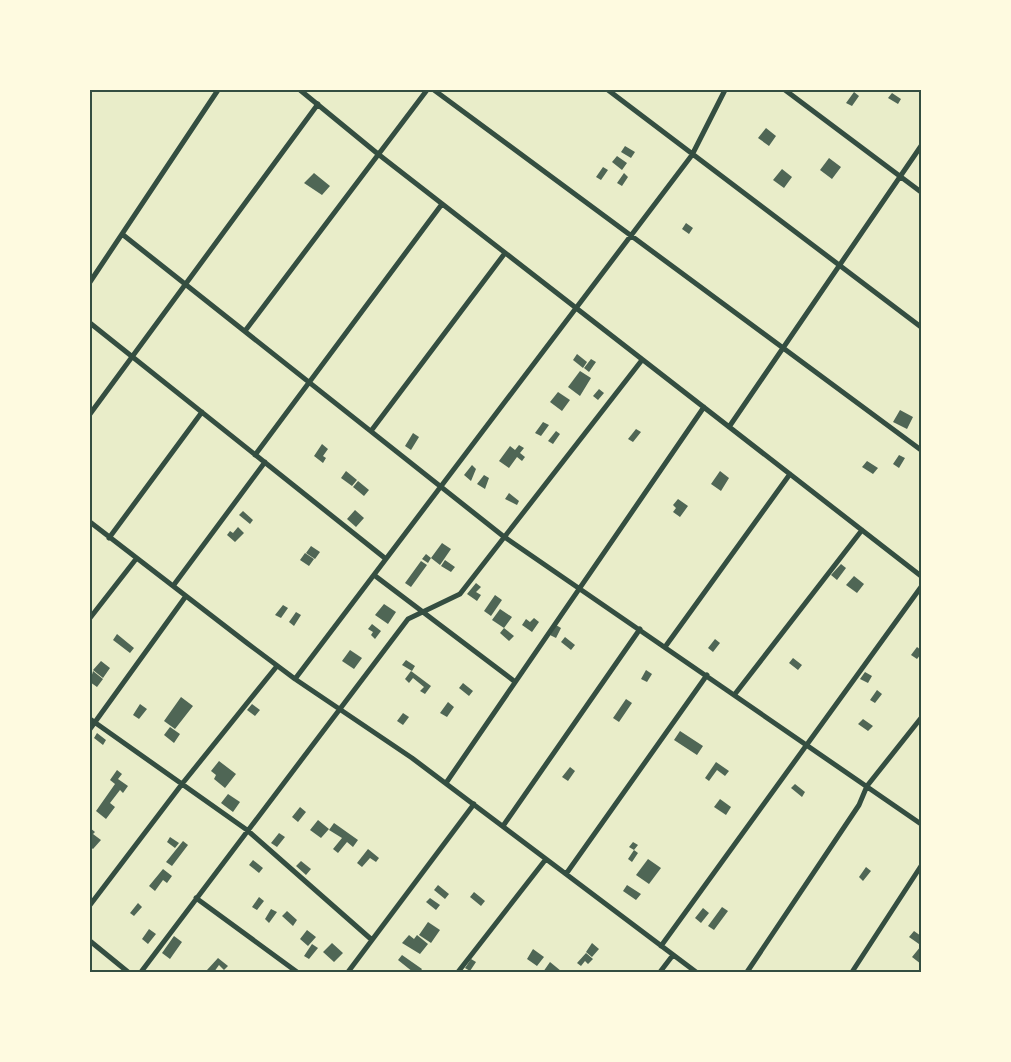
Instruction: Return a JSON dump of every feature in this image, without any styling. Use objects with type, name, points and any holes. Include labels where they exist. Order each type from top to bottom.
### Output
[{"type":"street","points":[[90,282],[218,90]]},
{"type":"street","points":[[300,90],[378,154],[921,576]]},
{"type":"street","points":[[245,331],[427,90]]},
{"type":"street","points":[[434,90],[921,450]]},
{"type":"street","points":[[608,90],[921,327]]},
{"type":"street","points":[[295,679],[692,154],[725,90]]},
{"type":"street","points":[[785,90],[921,192]]},
{"type":"street","points":[[90,414],[318,104]]},
{"type":"street","points":[[728,427],[921,146]]},
{"type":"street","points":[[255,455],[442,204]]},
{"type":"street","points":[[122,234],[503,536],[808,744],[921,824]]},
{"type":"street","points":[[371,431],[505,253]]},
{"type":"street","points":[[90,323],[386,559]]},
{"type":"street","points":[[140,972],[408,619],[460,594],[503,536],[642,360]]},
{"type":"street","points":[[446,783],[578,587],[704,408]]},
{"type":"street","points":[[109,538],[202,412]]},
{"type":"street","points":[[173,586],[265,462]]},
{"type":"street","points":[[665,647],[790,474]]},
{"type":"street","points":[[90,522],[295,679],[446,783],[696,972]]},
{"type":"street","points":[[735,694],[862,530]]},
{"type":"street","points":[[90,618],[136,559]]},
{"type":"street","points":[[374,575],[514,681]]},
{"type":"street","points":[[661,946],[921,587]]},
{"type":"street","points":[[90,729],[92,721],[186,596]]},
{"type":"street","points":[[502,826],[640,629]]},
{"type":"street","points":[[90,905],[182,784],[278,666]]},
{"type":"street","points":[[566,874],[706,675]]},
{"type":"street","points":[[747,972],[859,804],[867,786],[921,718]]},
{"type":"street","points":[[92,721],[247,830],[372,940]]},
{"type":"street","points":[[348,972],[474,804]]},
{"type":"street","points":[[458,972],[546,859]]},
{"type":"street","points":[[852,972],[921,866]]},
{"type":"street","points":[[196,898],[297,972]]},
{"type":"street","points":[[90,942],[128,972]]},
{"type":"street","points":[[660,972],[673,955]]},
{"type":"building","points":[[854,92],[859,96],[852,106],[846,103]]},
{"type":"building","points":[[892,93],[901,99],[898,104],[888,98]]},
{"type":"building","points":[[766,128],[776,136],[769,146],[758,138]]},
{"type":"building","points":[[625,146],[635,152],[631,158],[621,152]]},
{"type":"building","points":[[617,156],[627,163],[622,170],[612,162]]},
{"type":"building","points":[[829,158],[841,167],[832,179],[820,170]]},
{"type":"building","points":[[603,167],[608,170],[601,180],[596,177]]},
{"type":"building","points":[[782,169],[792,177],[784,188],[773,180]]},
{"type":"building","points":[[314,173],[330,186],[322,195],[304,183]]},
{"type":"building","points":[[624,173],[628,177],[622,186],[617,183]]},
{"type":"building","points":[[686,223],[693,228],[689,234],[682,229]]},
{"type":"building","points":[[577,354],[587,362],[583,368],[573,360]]},
{"type":"building","points":[[591,359],[596,362],[589,372],[584,368]]},
{"type":"building","points":[[580,371],[591,378],[580,396],[568,387]]},
{"type":"building","points":[[599,389],[604,393],[598,400],[593,396]]},
{"type":"building","points":[[558,392],[570,400],[562,411],[550,402]]},
{"type":"building","points":[[900,410],[913,417],[907,429],[893,422]]},
{"type":"building","points":[[543,422],[549,425],[541,436],[535,433]]},
{"type":"building","points":[[636,429],[641,432],[633,442],[628,439]]},
{"type":"building","points":[[556,431],[560,434],[553,444],[548,441]]},
{"type":"building","points":[[413,433],[419,437],[411,450],[405,446]]},
{"type":"building","points":[[322,444],[328,449],[323,456],[326,458],[323,463],[314,456]]},
{"type":"building","points":[[519,445],[524,448],[520,453],[525,457],[522,461],[517,457],[509,468],[499,461],[510,446],[515,450]]},
{"type":"building","points":[[899,455],[905,458],[899,468],[893,464]]},
{"type":"building","points":[[867,461],[878,468],[873,474],[862,467]]},
{"type":"building","points":[[472,465],[476,469],[471,481],[464,475]]},
{"type":"building","points":[[346,471],[357,480],[352,486],[341,478]]},
{"type":"building","points":[[720,471],[729,478],[721,491],[711,484]]},
{"type":"building","points":[[484,475],[489,478],[485,489],[477,484]]},
{"type":"building","points":[[358,481],[369,490],[364,496],[353,487]]},
{"type":"building","points":[[509,493],[519,501],[517,505],[505,499]]},
{"type":"building","points":[[678,499],[688,506],[680,517],[673,512],[676,508],[673,505]]},
{"type":"building","points":[[355,510],[364,518],[356,527],[347,519]]},
{"type":"building","points":[[243,511],[253,520],[250,524],[239,515]]},
{"type":"building","points":[[238,527],[244,533],[235,542],[227,535],[230,531],[233,533]]},
{"type":"building","points":[[442,543],[451,549],[440,565],[431,558]]},
{"type":"building","points":[[311,546],[320,552],[315,559],[306,553]]},
{"type":"building","points":[[305,553],[314,559],[309,566],[300,560]]},
{"type":"building","points":[[426,554],[431,558],[428,563],[422,559]]},
{"type":"building","points":[[445,560],[455,567],[451,572],[441,566]]},
{"type":"building","points":[[421,561],[427,565],[411,587],[405,583]]},
{"type":"building","points":[[841,564],[846,568],[837,580],[831,575]]},
{"type":"building","points":[[854,576],[864,584],[857,593],[846,585]]},
{"type":"building","points":[[476,583],[481,587],[476,592],[481,595],[477,601],[467,594]]},
{"type":"building","points":[[495,595],[502,600],[491,616],[484,611]]},
{"type":"building","points":[[384,604],[396,612],[388,624],[375,615]]},
{"type":"building","points":[[283,605],[288,608],[281,618],[275,615]]},
{"type":"building","points":[[500,609],[512,617],[504,628],[492,620]]},
{"type":"building","points":[[296,612],[301,615],[294,626],[289,622]]},
{"type":"building","points":[[534,618],[539,622],[532,632],[522,625],[526,619],[530,622]]},
{"type":"building","points":[[372,624],[381,631],[375,639],[371,635],[373,632],[368,629]]},
{"type":"building","points":[[556,625],[561,628],[556,638],[550,635]]},
{"type":"building","points":[[504,628],[514,636],[509,641],[500,633]]},
{"type":"building","points":[[117,634],[134,648],[130,653],[113,640]]},
{"type":"building","points":[[565,637],[575,645],[571,650],[561,642]]},
{"type":"building","points":[[715,639],[720,643],[713,652],[708,648]]},
{"type":"building","points":[[917,647],[921,650],[921,654],[917,659],[911,655]]},
{"type":"building","points":[[350,650],[362,658],[354,669],[342,661]]},
{"type":"building","points":[[793,658],[802,665],[798,670],[789,663]]},
{"type":"building","points":[[406,660],[415,666],[412,671],[402,665]]},
{"type":"building","points":[[101,661],[110,668],[103,678],[93,670]]},
{"type":"building","points":[[646,670],[652,674],[647,682],[641,679]]},
{"type":"building","points":[[93,671],[103,679],[97,687],[90,682]]},
{"type":"building","points":[[411,671],[431,686],[425,694],[420,691],[424,687],[413,678],[409,683],[405,679]]},
{"type":"building","points":[[865,672],[872,676],[868,683],[860,679]]},
{"type":"building","points":[[463,683],[473,691],[469,696],[459,688]]},
{"type":"building","points":[[877,690],[882,694],[875,703],[870,700]]},
{"type":"building","points":[[181,697],[193,706],[175,729],[164,721]]},
{"type":"building","points":[[626,699],[632,703],[619,722],[613,718]]},
{"type":"building","points":[[448,702],[454,707],[447,717],[440,713]]},
{"type":"building","points":[[140,704],[147,709],[139,719],[133,715]]},
{"type":"building","points":[[252,704],[260,710],[255,716],[247,710]]},
{"type":"building","points":[[403,713],[409,717],[403,725],[397,721]]},
{"type":"building","points":[[863,719],[873,726],[868,731],[858,724]]},
{"type":"building","points":[[170,727],[180,734],[174,743],[164,735]]},
{"type":"building","points":[[680,731],[703,746],[697,755],[674,740]]},
{"type":"building","points":[[97,733],[106,740],[103,745],[94,738]]},
{"type":"building","points":[[219,761],[236,774],[225,788],[214,779],[216,775],[211,771]]},
{"type":"building","points":[[716,762],[729,771],[725,776],[717,770],[709,781],[705,778]]},
{"type":"building","points":[[570,767],[575,771],[568,781],[562,777]]},
{"type":"building","points":[[117,770],[122,774],[118,779],[128,786],[123,793],[120,790],[110,803],[115,807],[106,819],[96,811],[115,784],[110,780]]},
{"type":"building","points":[[795,784],[805,792],[802,797],[791,788]]},
{"type":"building","points":[[228,794],[240,802],[233,812],[221,803]]},
{"type":"building","points":[[720,799],[731,807],[726,815],[714,807]]},
{"type":"building","points":[[300,807],[306,812],[298,822],[292,817]]},
{"type":"building","points":[[318,820],[329,829],[321,838],[310,830]]},
{"type":"building","points":[[334,823],[358,840],[353,847],[347,842],[338,853],[333,849],[342,838],[329,830]]},
{"type":"building","points":[[90,828],[95,832],[93,834],[101,840],[93,849],[90,847]]},
{"type":"building","points":[[279,833],[285,837],[277,847],[271,843]]},
{"type":"building","points":[[170,837],[179,843],[175,848],[167,842]]},
{"type":"building","points":[[183,841],[188,845],[172,866],[166,862]]},
{"type":"building","points":[[633,842],[638,845],[634,850],[629,847]]},
{"type":"building","points":[[368,849],[379,858],[376,862],[370,858],[362,867],[357,863]]},
{"type":"building","points":[[634,850],[638,853],[632,862],[628,859]]},
{"type":"building","points":[[648,859],[661,868],[649,884],[636,875]]},
{"type":"building","points":[[253,860],[263,868],[259,873],[249,865]]},
{"type":"building","points":[[301,861],[311,869],[306,875],[296,866]]},
{"type":"building","points":[[866,867],[871,871],[863,881],[859,877]]},
{"type":"building","points":[[163,869],[172,876],[167,883],[163,880],[155,891],[149,886]]},
{"type":"building","points":[[438,885],[449,894],[445,899],[434,890]]},
{"type":"building","points":[[627,885],[641,894],[636,900],[623,891]]},
{"type":"building","points":[[474,892],[485,901],[481,906],[470,897]]},
{"type":"building","points":[[259,897],[264,901],[257,910],[252,907]]},
{"type":"building","points":[[430,898],[440,905],[436,910],[426,902]]},
{"type":"building","points":[[138,903],[142,907],[134,916],[130,913]]},
{"type":"building","points":[[722,907],[728,911],[714,930],[708,926]]},
{"type":"building","points":[[703,908],[709,913],[701,923],[695,918]]},
{"type":"building","points":[[271,909],[277,912],[269,923],[265,919]]},
{"type":"building","points":[[287,911],[297,920],[293,926],[282,916]]},
{"type":"building","points":[[428,922],[440,930],[431,943],[419,935]]},
{"type":"building","points":[[149,929],[156,934],[148,944],[142,939]]},
{"type":"building","points":[[307,930],[316,937],[308,946],[300,939]]},
{"type":"building","points":[[914,931],[921,936],[919,944],[909,937]]},
{"type":"building","points":[[409,935],[414,939],[417,935],[428,944],[420,954],[402,943]]},
{"type":"building","points":[[174,936],[182,942],[170,959],[162,953]]},
{"type":"building","points":[[332,943],[343,953],[334,962],[323,952]]},
{"type":"building","points":[[592,943],[599,949],[592,957],[586,952]]},
{"type":"building","points":[[312,944],[318,948],[309,959],[304,956]]},
{"type":"building","points":[[921,946],[921,964],[912,957]]},
{"type":"building","points":[[533,949],[544,957],[537,966],[527,959]]},
{"type":"building","points":[[586,953],[593,959],[588,964],[585,961],[581,966],[577,963]]},
{"type":"building","points":[[402,955],[422,969],[420,972],[413,972],[398,960]]},
{"type":"building","points":[[218,958],[228,966],[224,970],[219,965],[214,972],[207,970]]},
{"type":"building","points":[[471,959],[476,962],[470,971],[465,968]]},
{"type":"building","points":[[550,962],[561,971],[561,972],[543,972]]}]
